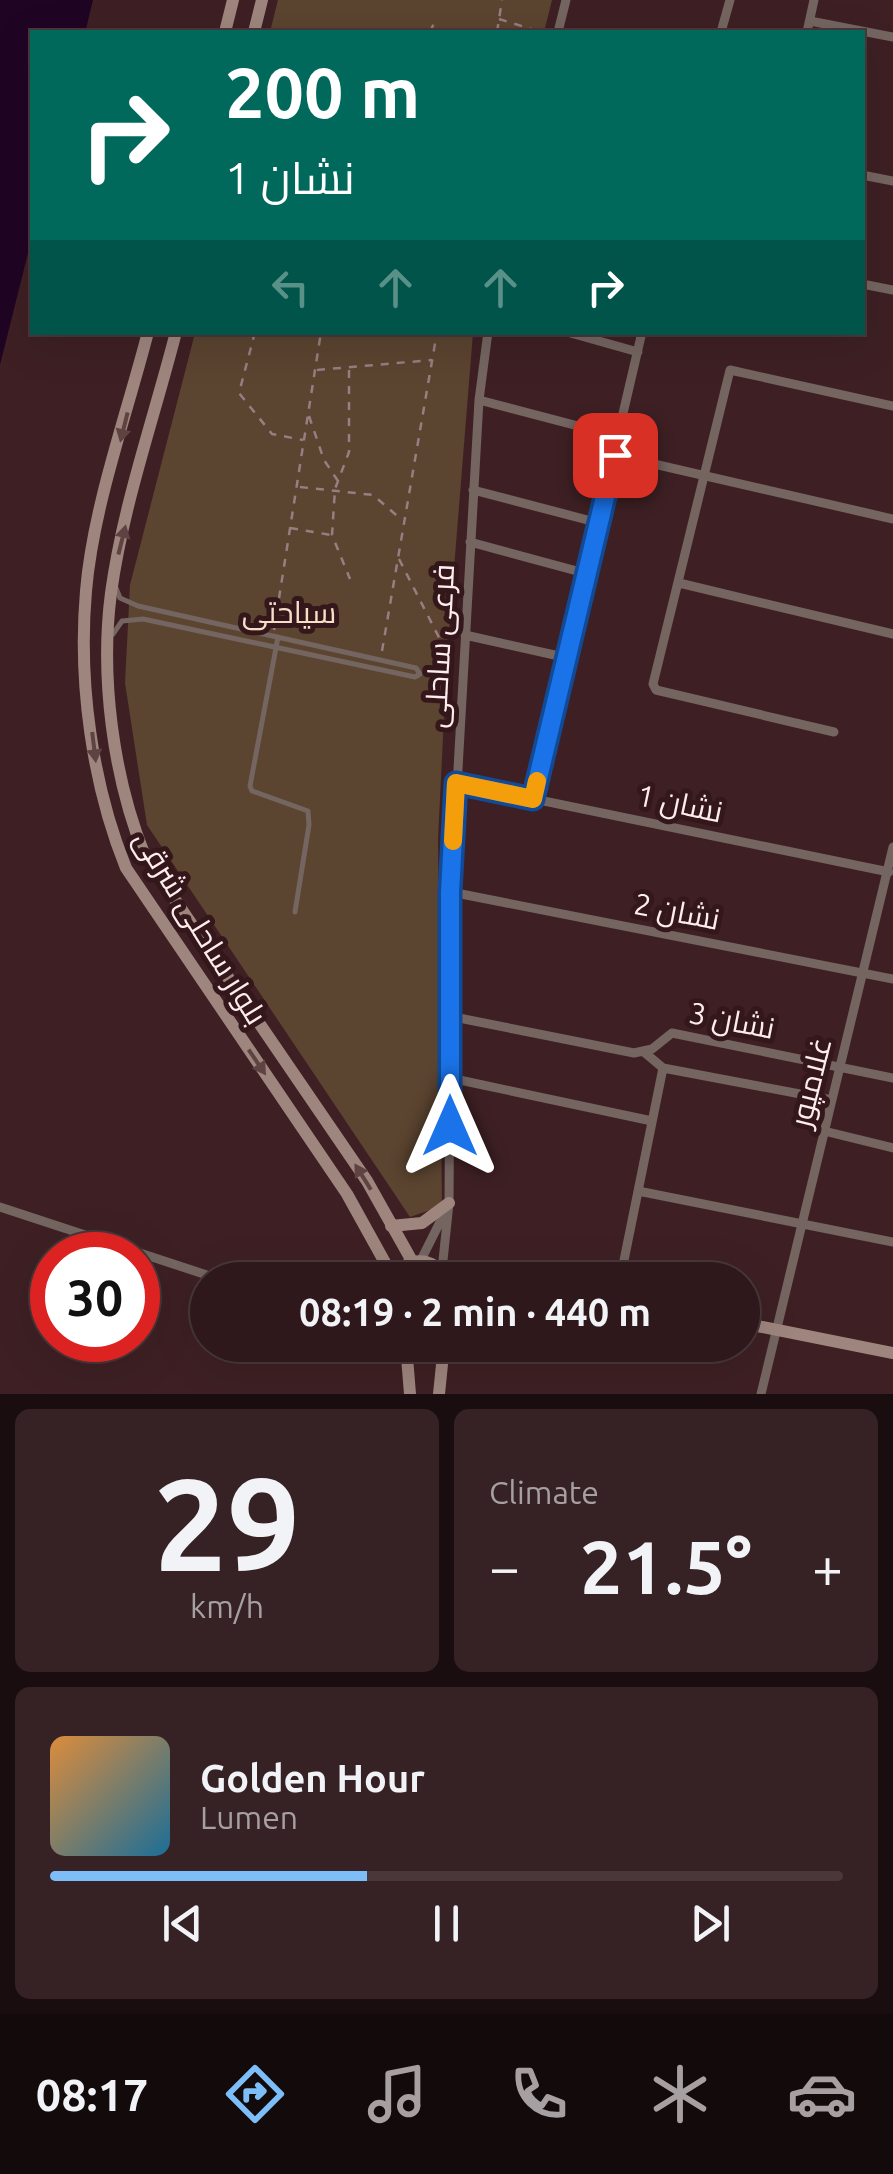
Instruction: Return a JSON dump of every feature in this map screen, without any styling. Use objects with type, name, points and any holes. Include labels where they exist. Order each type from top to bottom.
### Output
[{"type":"main road","points":[[226,30],[234,0]]},
{"type":"main road","points":[[254,30],[262,0]]},
{"type":"main road","name":"بلوار ساحلی شرقی","points":[[147,335],[86,590],[90,707],[108,824],[126,868],[347,1194],[383,1262]]},
{"type":"main road","name":"بلوار ساحلی شرقی","points":[[175,335],[113,581],[108,640],[118,763],[129,817],[145,856],[367,1182],[416,1261]]},
{"type":"main road","points":[[391,1226],[422,1222],[449,1203]]},
{"type":"main road","points":[[760,1327],[893,1354]]},
{"type":"main road","points":[[407,1362],[410,1394]]},
{"type":"main road","points":[[439,1394],[442,1362]]},
{"type":"street","points":[[558,30],[566,0]]},
{"type":"street","points":[[722,30],[730,0]]},
{"type":"street","points":[[814,0],[808,27],[834,30]]},
{"type":"street","points":[[865,34],[893,37]]},
{"type":"street","points":[[865,176],[893,181]]},
{"type":"street","points":[[865,285],[893,290]]},
{"type":"street","name":"فرعی ساحلی","points":[[445,1262],[449,1203],[450,892],[478,400],[488,335]]},
{"type":"street","points":[[578,335],[638,352]]},
{"type":"street","points":[[533,799],[641,335]]},
{"type":"street","points":[[834,732],[656,690],[653,684],[732,368],[893,406]]},
{"type":"street","points":[[478,400],[620,437]]},
{"type":"street","points":[[615,455],[893,519]]},
{"type":"street","points":[[473,490],[599,523]]},
{"type":"street","points":[[470,542],[588,574]]},
{"type":"street","points":[[679,584],[893,634]]},
{"type":"street","points":[[465,634],[568,658]]},
{"type":"street","name":"نشان 1","points":[[456,783],[890,872]]},
{"type":"street","name":"غلامپور","points":[[761,1394],[893,847]]},
{"type":"street","name":"نشان 2","points":[[450,892],[893,980]]},
{"type":"street","points":[[450,1016],[644,1052],[663,1068],[832,1100]]},
{"type":"street","name":"نشان 3","points":[[644,1052],[672,1033],[893,1078]]},
{"type":"street","points":[[624,1262],[663,1068]]},
{"type":"street","points":[[450,1078],[652,1121]]},
{"type":"street","points":[[824,1131],[893,1148]]},
{"type":"street","points":[[638,1191],[893,1242]]},
{"type":"street","name":"فرعی ساحلی","points":[[416,1261],[449,1203]]},
{"type":"street","points":[[0,1208],[190,1270]]},
{"type":"lane","points":[[108,640],[122,621],[134,620],[415,678],[420,674],[416,668],[134,604],[120,598],[113,581]]},
{"type":"lane","points":[[134,604],[134,620]]},
{"type":"lane","points":[[275,637],[250,786],[252,791],[308,811],[310,825],[295,912]]},
{"type":"path","points":[[497,30],[502,0]]},
{"type":"path","points":[[499,19],[535,30]]},
{"type":"path","points":[[431,30],[434,23]]},
{"type":"path","points":[[254,335],[240,393],[272,434],[304,440]]},
{"type":"path","points":[[275,637],[322,335]]},
{"type":"path","points":[[381,660],[436,335]]},
{"type":"path","points":[[316,370],[432,360]]},
{"type":"path","points":[[349,370],[350,452],[335,489],[332,535],[350,579]]},
{"type":"path","points":[[308,414],[324,460],[339,482]]},
{"type":"path","points":[[297,486],[374,495],[403,521]]},
{"type":"path","points":[[290,528],[332,535]]},
{"type":"path","points":[[397,556],[462,682]]},
{"type":"green space","points":[[278,0],[552,0],[544,30],[270,30]]},
{"type":"green space","name":"سیاحتی","points":[[194,335],[473,335],[447,655],[438,839],[442,1206],[410,1217],[147,825],[125,683],[130,585]]},
{"type":"shaded area","points":[[0,0],[93,0],[87,30],[30,30],[30,245],[0,365]]},
{"type":"slow traffic","points":[[453,841],[456,783],[533,799],[537,781]]},
{"type":"route","points":[[450,1126],[450,892],[456,783],[533,799],[615,455]]}]
